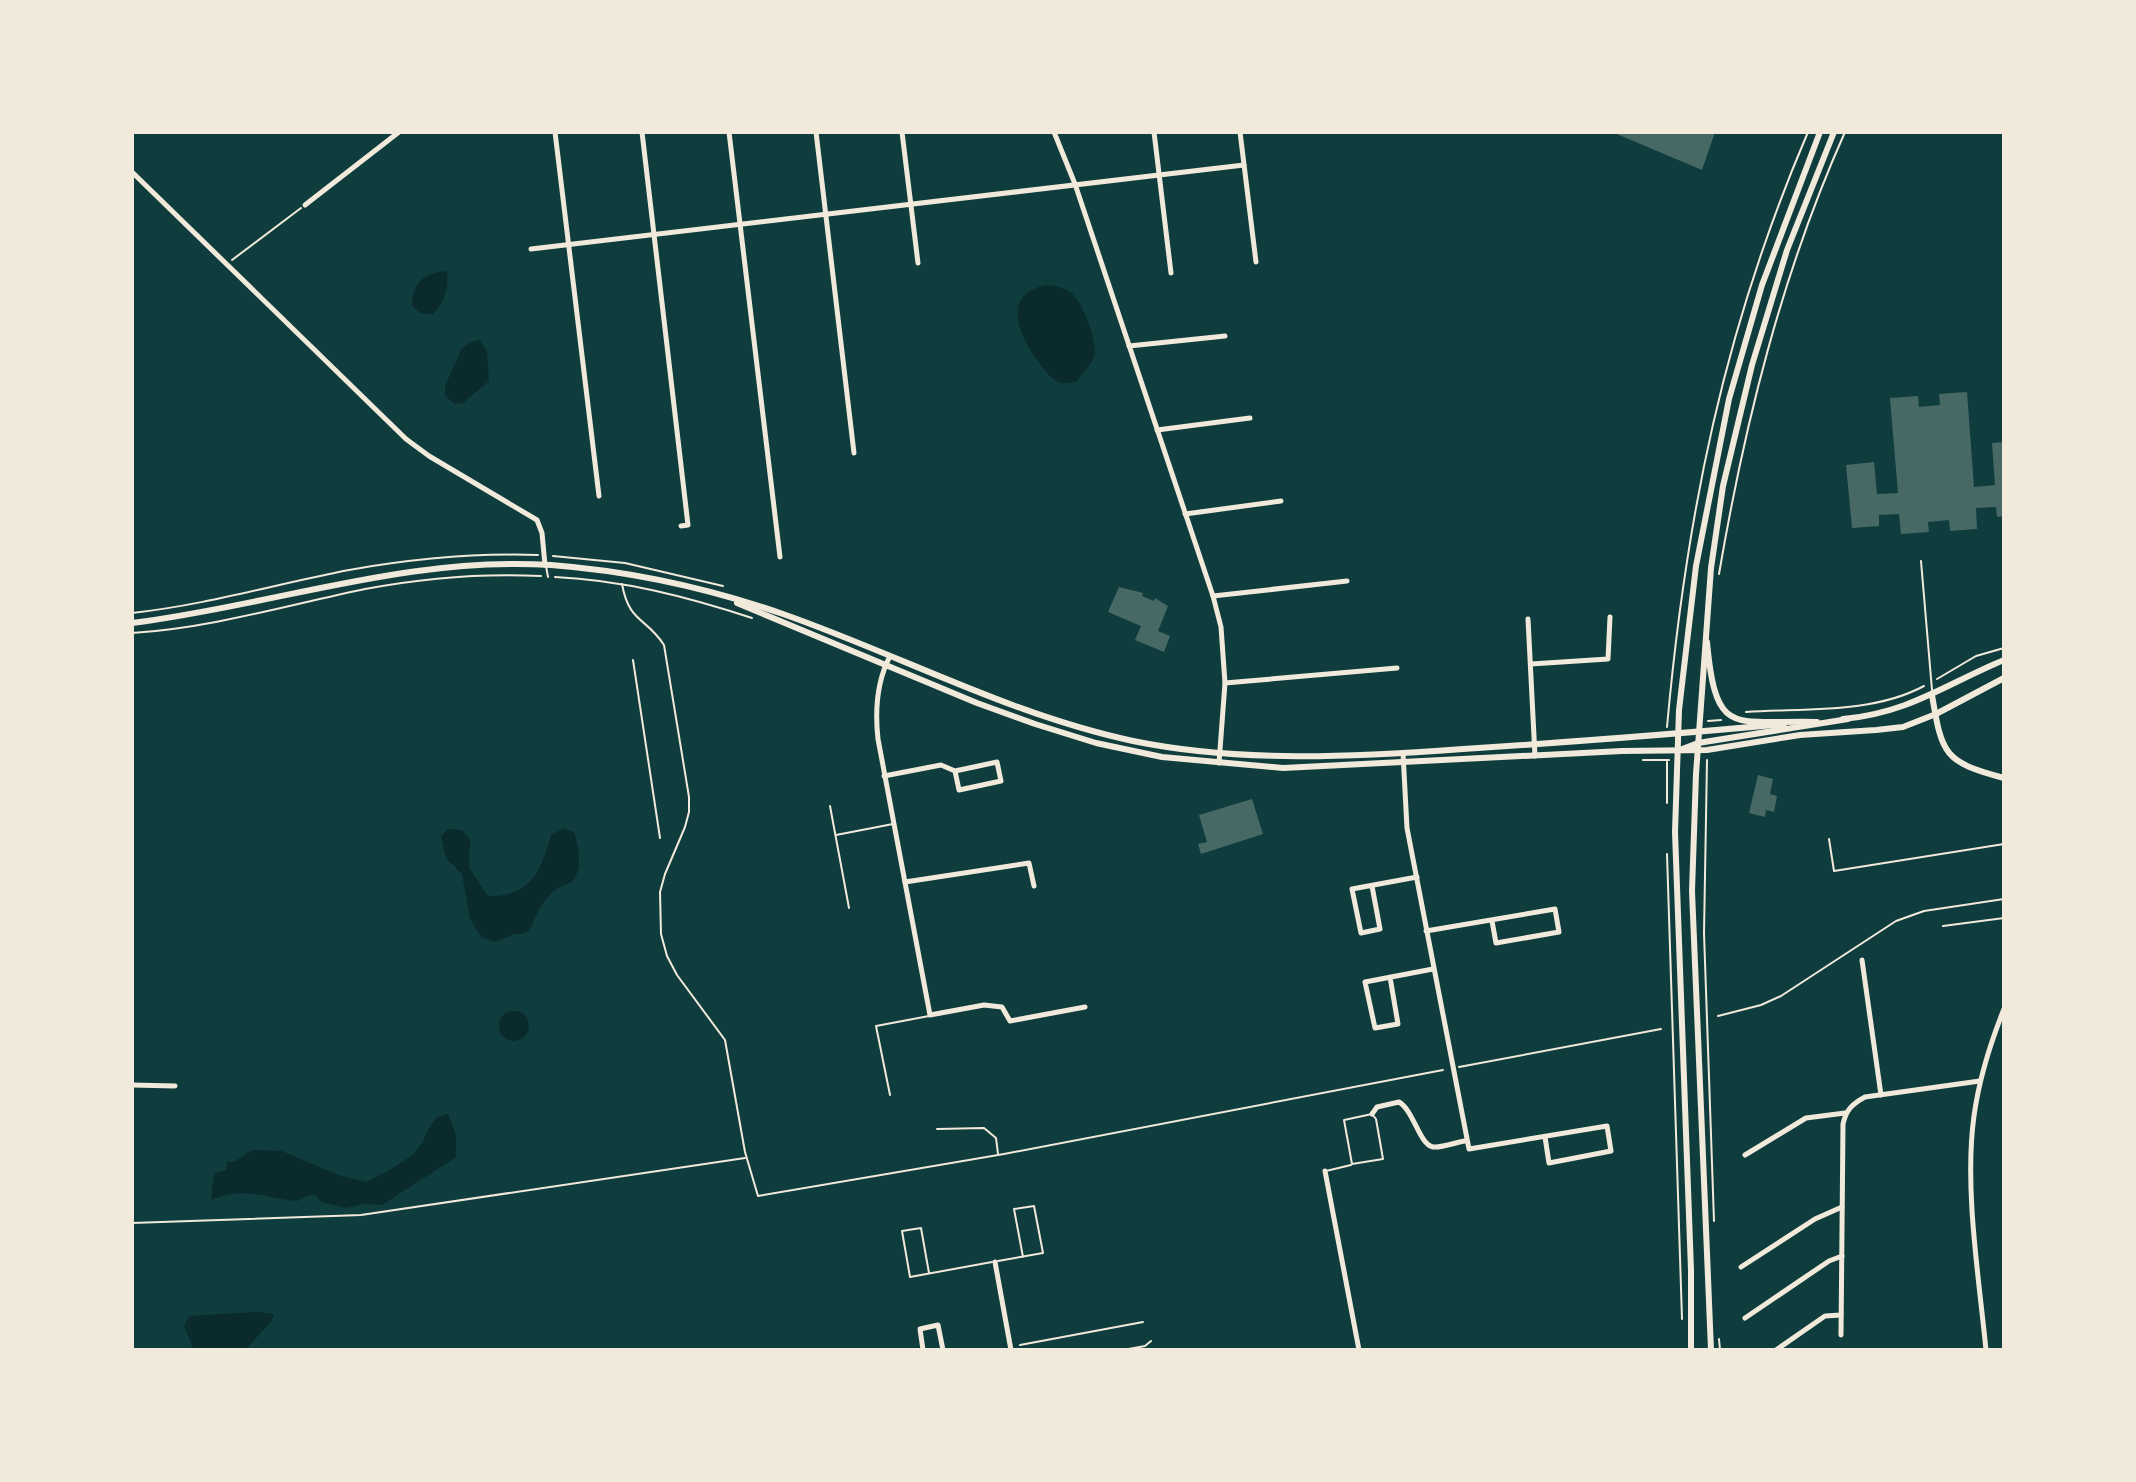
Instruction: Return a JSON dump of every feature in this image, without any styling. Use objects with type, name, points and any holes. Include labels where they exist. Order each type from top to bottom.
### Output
[{"type":"street","points":[[305,205],[399,132]]},
{"type":"street","points":[[555,132],[599,496]]},
{"type":"street","points":[[642,132],[688,525],[681,526]]},
{"type":"street","points":[[729,132],[780,557]]},
{"type":"street","points":[[816,132],[854,453]]},
{"type":"street","points":[[902,132],[918,263]]},
{"type":"street","points":[[1054,132],[1075,184],[1213,596],[1221,627],[1225,683],[1219,764]]},
{"type":"street","points":[[1154,132],[1171,273]]},
{"type":"street","points":[[1240,132],[1256,262]]},
{"type":"street","points":[[1691,1350],[1690,1238],[1675,832],[1678,725],[1696,566],[1729,399],[1770,259],[1820,132]]},
{"type":"street","points":[[1711,1350],[1692,891],[1697,746],[1711,568],[1723,486],[1742,401],[1783,263],[1834,132]]},
{"type":"street","points":[[531,249],[1244,165]]},
{"type":"street","points":[[132,172],[406,439],[537,520],[541,526],[545,565]]},
{"type":"street","points":[[1129,346],[1225,336]]},
{"type":"street","points":[[1157,430],[1250,418]]},
{"type":"street","points":[[1185,514],[1281,501]]},
{"type":"street","points":[[132,623],[186,616],[379,575],[432,567],[545,565],[660,579],[716,593],[786,615],[971,690],[1096,731],[1151,744],[1219,753],[1300,756],[1403,753],[1678,735],[1878,715],[1932,695],[2004,660]]},
{"type":"street","points":[[1213,596],[1347,581]]},
{"type":"street","points":[[716,593],[1001,712],[1096,743],[1162,757],[1219,764],[1283,768],[1677,751],[1848,719]]},
{"type":"street","points":[[1531,664],[1608,659],[1610,617]]},
{"type":"street","points":[[1528,619],[1535,756]]},
{"type":"street","points":[[1706,622],[1714,694],[1721,709],[1745,721],[1817,722]]},
{"type":"street","points":[[890,656],[878,697],[877,723],[884,776],[930,1015],[984,1005],[1002,1007],[1010,1021],[1085,1007]]},
{"type":"street","points":[[1225,683],[1397,668]]},
{"type":"street","points":[[1697,746],[1707,750],[1800,735],[1903,727],[1936,714],[2004,678]]},
{"type":"street","points":[[1932,695],[1941,741],[1947,753],[1962,765],[2004,778]]},
{"type":"street","points":[[1403,753],[1407,828],[1465,1141],[1469,1149],[1607,1126],[1611,1151],[1549,1163],[1545,1137]]},
{"type":"street","points":[[884,776],[941,765],[955,771],[997,762],[1001,781],[959,790],[955,771]]},
{"type":"street","points":[[905,882],[1029,863],[1034,886]]},
{"type":"street","points":[[1372,886],[1380,929],[1361,933],[1352,889],[1417,877]]},
{"type":"street","points":[[1426,931],[1555,909],[1559,932],[1496,943],[1492,921]]},
{"type":"street","points":[[1862,960],[1881,1095]]},
{"type":"street","points":[[1390,977],[1398,1024],[1375,1028],[1365,982],[1390,977],[1433,969]]},
{"type":"street","points":[[1986,1350],[1971,1178],[1974,1118],[1980,1081],[2004,1009]]},
{"type":"street","points":[[1841,1335],[1845,1113],[1865,1097],[1980,1081]]},
{"type":"street","points":[[132,1085],[175,1086]]},
{"type":"street","points":[[1372,1114],[1377,1107],[1399,1102],[1408,1107],[1424,1142],[1433,1147],[1465,1141]]},
{"type":"street","points":[[1745,1155],[1806,1118],[1845,1113]]},
{"type":"street","points":[[1325,1171],[1359,1350]]},
{"type":"street","points":[[1741,1267],[1815,1219],[1842,1207]]},
{"type":"street","points":[[1745,1318],[1829,1261],[1842,1256]]},
{"type":"street","points":[[995,1262],[1011,1350]]},
{"type":"street","points":[[1776,1350],[1825,1316],[1841,1315]]},
{"type":"street","points":[[923,1350],[920,1329],[938,1325],[943,1350]]},
{"type":"lane","points":[[1921,561],[1932,695]]},
{"type":"lane","points":[[545,565],[548,577]]},
{"type":"lane","points":[[830,806],[849,908]]},
{"type":"lane","points":[[835,835],[894,824]]},
{"type":"lane","points":[[1829,839],[1834,871],[2004,844]]},
{"type":"lane","points":[[1943,926],[2004,918]]},
{"type":"lane","points":[[890,1095],[876,1026],[930,1015]]},
{"type":"lane","points":[[1325,1171],[1383,1159],[1376,1119],[1372,1114],[1344,1120],[1352,1164]]},
{"type":"lane","points":[[929,1273],[921,1228],[902,1231],[910,1277],[1023,1257],[1043,1253],[1034,1206],[1014,1209],[1023,1257]]},
{"type":"path","points":[[1719,576],[1743,449],[1777,314],[1845,132]]},
{"type":"path","points":[[227,264],[305,205]]},
{"type":"path","points":[[132,613],[194,604],[348,570],[470,555],[545,555],[625,563],[726,587]]},
{"type":"path","points":[[132,633],[201,625],[415,581],[458,577],[585,578],[676,595],[757,620]]},
{"type":"path","points":[[622,584],[625,603],[632,614],[664,645],[689,797],[685,827],[660,892],[661,934],[667,956],[677,975],[725,1040],[746,1158],[758,1196],[998,1155],[1443,1070]]},
{"type":"path","points":[[1742,712],[1866,704],[1912,693],[1976,656],[2004,648]]},
{"type":"path","points":[[633,660],[660,838]]},
{"type":"path","points":[[1699,722],[1709,721]]},
{"type":"path","points":[[1667,726],[1678,725]]},
{"type":"path","points":[[1707,750],[1704,933],[1715,1226]]},
{"type":"path","points":[[1642,759],[1667,760],[1667,806]]},
{"type":"path","points":[[1667,847],[1682,1318]]},
{"type":"path","points":[[1718,1016],[1761,1005],[1781,996],[1904,917],[2004,899]]},
{"type":"path","points":[[1458,1067],[1661,1029]]},
{"type":"path","points":[[937,1129],[984,1128],[996,1138],[998,1155]]},
{"type":"path","points":[[132,1223],[361,1215],[746,1158]]},
{"type":"path","points":[[1020,1345],[1143,1322]]},
{"type":"path","points":[[1719,1335],[1720,1350]]},
{"type":"path","points":[[1123,1350],[1145,1346],[1151,1341]]},
{"type":"water","points":[[447,272],[447,278],[443,300],[433,314],[420,313],[412,306],[416,286],[429,275]]},
{"type":"water","points":[[1047,285],[1065,289],[1075,297],[1092,332],[1094,356],[1076,382],[1060,383],[1050,376],[1033,354],[1021,330],[1018,307],[1023,297]]},
{"type":"water","points":[[480,340],[487,352],[489,381],[463,403],[454,404],[445,395],[445,386],[462,348]]},
{"type":"water","points":[[564,828],[574,832],[579,864],[576,876],[551,893],[529,931],[496,942],[481,937],[470,919],[462,874],[446,858],[441,836],[448,829],[462,830],[470,839],[469,868],[489,896],[515,892],[525,886],[538,870],[551,835]]},
{"type":"water","points":[[514,1011],[520,1012],[528,1020],[528,1032],[520,1040],[514,1041],[508,1040],[500,1032],[499,1026],[500,1020],[508,1012]]},
{"type":"water","points":[[448,1114],[456,1135],[456,1157],[382,1205],[363,1204],[346,1208],[321,1202],[315,1195],[297,1201],[245,1193],[211,1200],[214,1173],[227,1170],[226,1162],[234,1162],[252,1150],[282,1151],[338,1175],[367,1182],[409,1157],[420,1146],[434,1121]]},
{"type":"water","points":[[274,1314],[271,1322],[245,1350],[194,1350],[184,1326],[189,1316]]},
{"type":"building","points":[[1612,132],[1715,132],[1702,170]]},
{"type":"building","points":[[1967,392],[1974,487],[1995,485],[1992,443],[2004,442],[2004,516],[1997,517],[1996,507],[1976,508],[1977,529],[1950,531],[1949,520],[1928,522],[1929,532],[1901,534],[1899,514],[1879,515],[1879,526],[1852,528],[1846,465],[1874,462],[1877,494],[1898,493],[1890,398],[1918,396],[1919,407],[1940,405],[1939,394]]},
{"type":"building","points":[[1119,587],[1143,593],[1142,596],[1154,601],[1155,598],[1168,606],[1158,631],[1170,636],[1164,652],[1135,640],[1141,626],[1108,612]]},
{"type":"building","points":[[1758,775],[1773,779],[1770,794],[1777,796],[1774,812],[1766,810],[1765,817],[1749,813]]},
{"type":"building","points":[[1252,799],[1263,834],[1201,854],[1198,844],[1207,842],[1199,815]]}]
